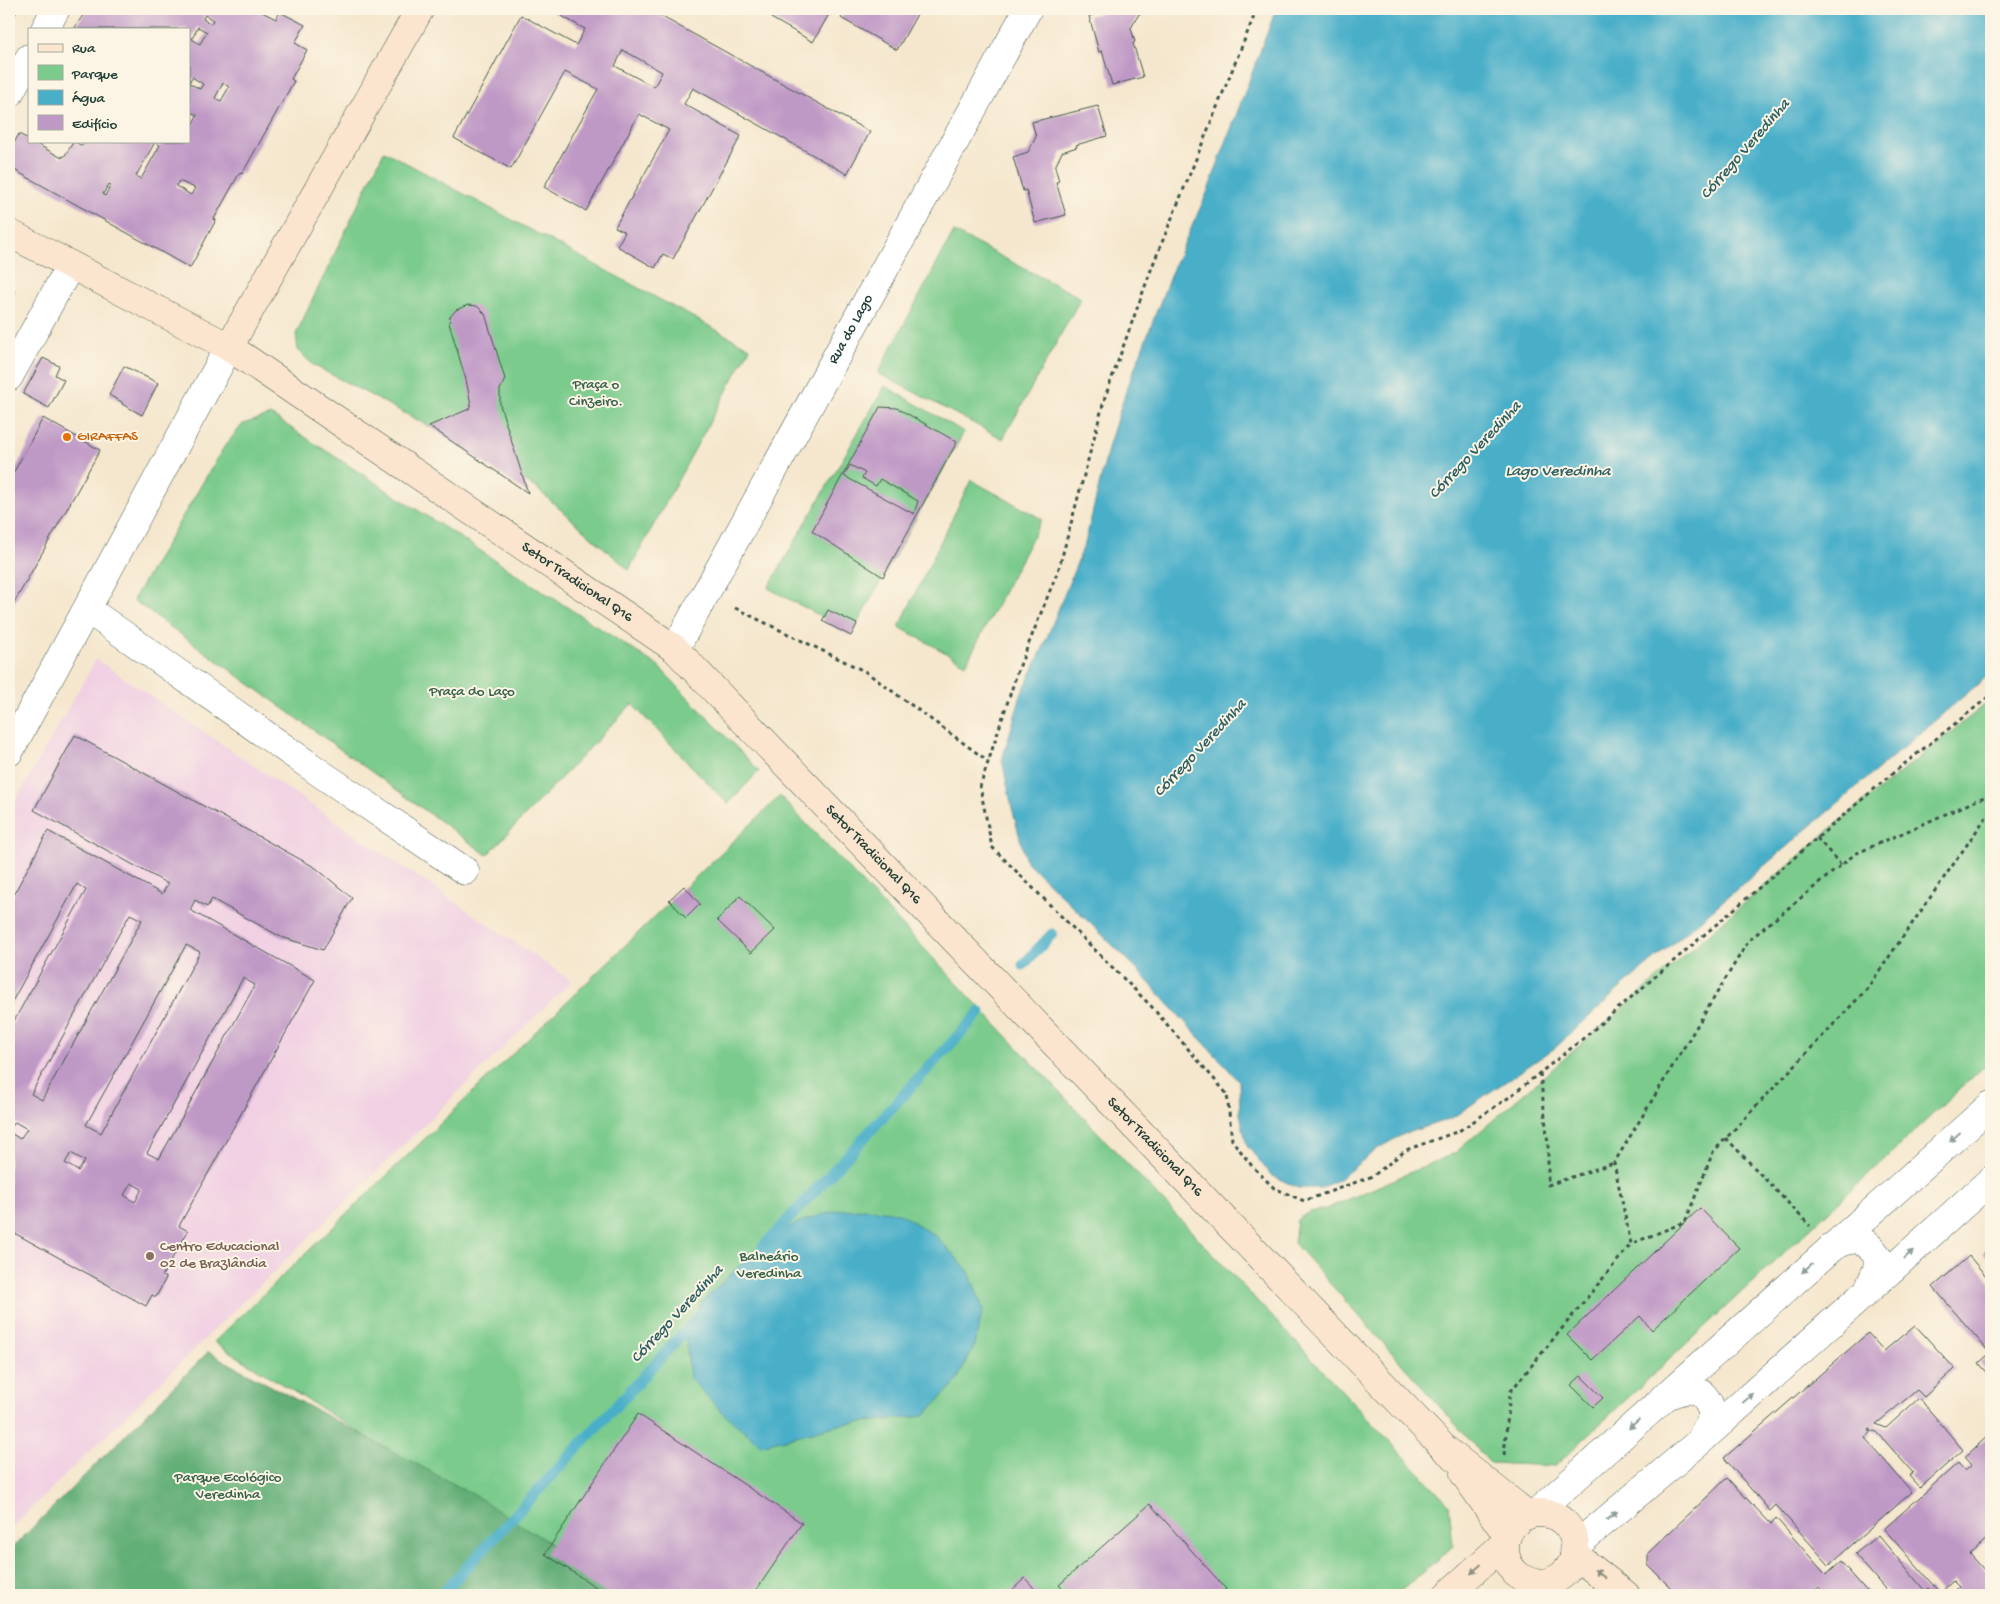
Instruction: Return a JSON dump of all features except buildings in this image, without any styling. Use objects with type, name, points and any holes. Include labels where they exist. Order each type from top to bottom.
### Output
[{"type":"street","points":[[45,28],[56,9]]},
{"type":"street","points":[[9,752],[229,347],[420,9]]},
{"type":"street","name":"Rua do Lago","points":[[675,650],[1028,9]]},
{"type":"street","points":[[9,94],[28,60]]},
{"type":"street","name":"Setor Tradicional Q16","points":[[9,233],[229,347],[675,650],[1445,1449],[1532,1514]]},
{"type":"street","points":[[9,378],[70,266]]},
{"type":"street","points":[[87,609],[320,773],[465,870]]},
{"type":"street","points":[[1447,1595],[1506,1539],[1515,1523],[1532,1514],[1991,1105]]},
{"type":"street","points":[[1574,1550],[1698,1443],[1991,1180]]},
{"type":"street","points":[[1830,1248],[1854,1239],[1863,1240],[1871,1246],[1878,1257],[1877,1269],[1868,1290]]},
{"type":"street","points":[[1660,1400],[1674,1392],[1689,1389],[1696,1390],[1704,1395],[1710,1404],[1713,1416],[1698,1443]]},
{"type":"street","name":"Setor Tradicional Q16","points":[[1445,1449],[1506,1539]]},
{"type":"street","points":[[1506,1539],[1506,1561],[1517,1575],[1537,1589],[1563,1574],[1570,1565],[1574,1550],[1571,1533],[1562,1522],[1550,1514],[1532,1514]]},
{"type":"street","points":[[1574,1550],[1626,1595]]},
{"type":"path","points":[[1257,9],[1152,267],[1108,387],[1059,568],[1017,673],[980,787],[992,847],[1151,1006],[1226,1094],[1232,1140],[1252,1166],[1274,1188],[1304,1201],[1373,1176],[1406,1150],[1459,1131],[1508,1098],[1580,1042],[1893,773],[1991,695]]},
{"type":"path","points":[[728,605],[866,672],[988,761]]},
{"type":"path","points":[[1540,1073],[1548,1144],[1548,1185],[1614,1163],[1749,940],[1855,854],[1991,794]]},
{"type":"path","points":[[1502,1493],[1510,1392],[1631,1244],[1685,1222],[1713,1152],[1866,990],[1991,810]]},
{"type":"path","points":[[1817,838],[1841,865]]},
{"type":"path","points":[[1726,1138],[1830,1248]]},
{"type":"path","points":[[1614,1163],[1631,1244]]},
{"type":"shaded area","name":"Centro Educacional 02 de Brazlândia","points":[[96,659],[572,981],[9,1530],[9,812]]},
{"type":"green space","name":"Praça o Cinzeiro.","points":[[384,151],[750,348],[629,570],[536,488],[446,435],[313,365],[298,350],[296,334]]},
{"type":"green space","points":[[954,232],[1081,298],[1003,439],[878,373]]},
{"type":"green space","points":[[885,386],[964,432],[852,633],[768,588]]},
{"type":"green space","name":"Praça do Laço","points":[[271,415],[658,666],[759,771],[728,804],[632,704],[487,855],[133,600],[224,447],[243,424]]},
{"type":"green space","points":[[971,480],[1042,519],[966,664],[899,627]]},
{"type":"green space","points":[[1991,700],[1991,1060],[1555,1466],[1490,1463],[1294,1243],[1297,1220],[1309,1212],[1326,1209],[1455,1153],[1835,825]]},
{"type":"green space","name":"Balneário Veredinha","points":[[780,796],[1449,1504],[1453,1546],[1396,1595],[621,1595],[214,1342]]},
{"type":"green space","name":"Parque Ecológico Veredinha","points":[[208,1352],[474,1495],[631,1595],[9,1595],[9,1551]]},
{"type":"water","name":"Lago Veredinha","points":[[1276,9],[1991,9],[1991,673],[1617,991],[1555,1048],[1452,1118],[1404,1134],[1380,1147],[1339,1179],[1321,1188],[1298,1188],[1271,1175],[1247,1146],[1240,1114],[1239,1081],[1130,962],[1026,861],[1002,760],[1021,695],[1042,650],[1085,543],[1110,441],[1126,391],[1174,266],[1207,193]]},
{"type":"water","points":[[868,1209],[899,1213],[937,1237],[969,1272],[983,1309],[974,1347],[956,1382],[924,1416],[843,1424],[761,1445],[724,1414],[690,1378],[686,1340],[701,1303],[767,1239],[802,1221],[838,1210]]},
{"type":"waterway","name":"Córrego Veredinha","points":[[1023,965],[1052,934]]},
{"type":"waterway","name":"Córrego Veredinha","points":[[763,1247],[980,1012]]},
{"type":"waterway","name":"Córrego Veredinha","points":[[441,1595],[703,1312]]},
{"type":"place","name":"GIRAFFAS","points":[[67,437]]},
{"type":"place","name":"Centro Educacional 02 de Brazlândia","points":[[150,1256]]}]
